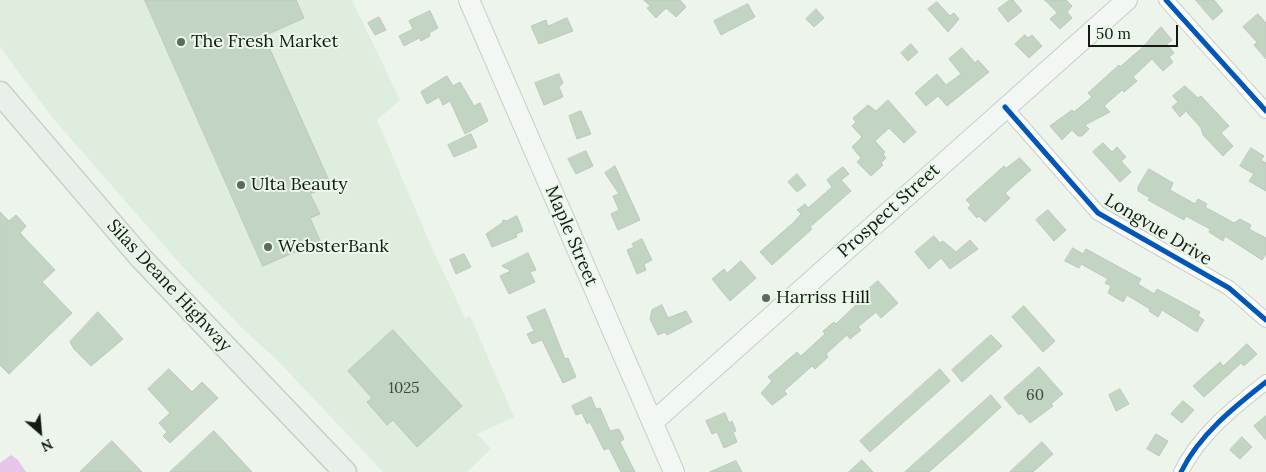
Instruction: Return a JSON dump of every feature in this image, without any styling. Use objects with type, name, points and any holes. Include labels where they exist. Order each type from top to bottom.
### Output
[{"type":"main road","name":"Maple Street","points":[[469,0],[674,472]]},
{"type":"main road","name":"Prospect Street","points":[[652,422],[1128,0]]},
{"type":"main road","name":"Silas Deane Highway","points":[[0,93],[130,245],[345,472]]},
{"type":"street","points":[[1166,0],[1266,111]]},
{"type":"street","name":"Longvue Drive","points":[[1005,108],[1098,212],[1229,288],[1266,320]]},
{"type":"street","points":[[1181,472],[1206,435],[1234,408],[1266,382]]},
{"type":"shaded area","points":[[0,0],[352,0],[400,100],[377,120],[432,248],[465,318],[470,316],[514,417],[477,434],[491,449],[467,472],[383,472],[277,360],[244,330],[181,265],[51,116],[0,47]]},
{"type":"shaded area","points":[[11,455],[18,460],[26,472],[0,472],[0,463]]},
{"type":"building","points":[[145,0],[296,0],[304,18],[264,36],[331,185],[310,194],[320,214],[310,218],[320,241],[263,266]]},
{"type":"building","points":[[644,0],[680,0],[686,7],[676,17],[666,8],[656,18],[647,8],[650,6]]},
{"type":"building","points":[[1010,0],[1013,0],[1022,11],[1008,22],[998,9]]},
{"type":"building","points":[[1045,0],[1066,0],[1072,6],[1067,12],[1072,18],[1060,29],[1050,19],[1057,13]]},
{"type":"building","points":[[1196,0],[1214,0],[1223,11],[1213,20]]},
{"type":"building","points":[[937,2],[950,16],[954,13],[959,19],[948,32],[928,9]]},
{"type":"building","points":[[748,4],[755,17],[721,35],[714,21]]},
{"type":"building","points":[[816,9],[824,18],[814,27],[806,19]]},
{"type":"building","points":[[430,11],[438,28],[421,41],[419,38],[404,46],[399,36],[413,29],[409,21]]},
{"type":"building","points":[[1258,14],[1266,23],[1266,59],[1254,45],[1257,42],[1243,27]]},
{"type":"building","points":[[379,17],[386,30],[375,35],[368,23]]},
{"type":"building","points":[[567,18],[573,31],[539,44],[531,26],[546,20],[548,26]]},
{"type":"building","points":[[1161,27],[1172,40],[1167,44],[1174,53],[1169,57],[1173,62],[1163,71],[1152,59],[1133,77],[1137,81],[1124,92],[1122,90],[1104,106],[1110,112],[1085,125],[1089,129],[1082,136],[1078,136],[1072,130],[1062,140],[1050,126],[1072,110],[1074,112],[1092,97],[1088,93],[1119,65],[1120,67],[1142,48]]},
{"type":"building","points":[[1025,35],[1028,38],[1032,35],[1042,46],[1029,58],[1015,44]]},
{"type":"building","points":[[911,44],[918,52],[908,61],[901,53]]},
{"type":"building","points":[[962,48],[975,63],[978,60],[989,72],[947,106],[938,96],[926,106],[915,93],[937,74],[946,85],[961,74],[949,59]]},
{"type":"building","points":[[559,74],[563,83],[559,87],[563,97],[544,105],[535,83]]},
{"type":"building","points":[[447,76],[453,86],[460,82],[474,106],[480,103],[488,121],[465,134],[450,101],[443,105],[439,97],[427,104],[421,92]]},
{"type":"building","points":[[1185,86],[1198,98],[1201,96],[1229,126],[1221,133],[1233,146],[1223,156],[1203,135],[1201,128],[1186,111],[1180,117],[1172,107],[1178,102],[1173,96]]},
{"type":"building","points":[[888,100],[916,132],[904,143],[889,128],[875,141],[885,152],[883,154],[886,158],[881,163],[883,165],[871,176],[857,162],[861,158],[852,147],[862,137],[852,126],[856,122],[853,118],[868,105],[876,111]]},
{"type":"building","points":[[581,111],[591,134],[577,139],[569,116]]},
{"type":"building","points":[[471,134],[477,147],[454,157],[448,145]]},
{"type":"building","points":[[1103,143],[1112,152],[1117,147],[1126,157],[1121,161],[1131,172],[1120,182],[1093,152]]},
{"type":"building","points":[[1251,148],[1264,156],[1261,160],[1266,163],[1266,191],[1249,181],[1254,174],[1240,166]]},
{"type":"building","points":[[586,151],[593,166],[576,174],[568,159]]},
{"type":"building","points":[[1020,158],[1031,170],[1005,193],[1010,198],[985,222],[979,216],[977,218],[968,208],[971,205],[966,200],[1004,166],[1006,168]]},
{"type":"building","points":[[615,166],[640,220],[618,230],[611,214],[619,210],[613,196],[619,194],[605,173]]},
{"type":"building","points":[[843,167],[849,174],[841,180],[851,191],[810,227],[812,229],[772,265],[760,252],[794,222],[801,214],[797,210],[805,204],[808,208],[832,187],[827,180]]},
{"type":"building","points":[[1149,169],[1173,183],[1170,190],[1195,204],[1198,199],[1207,204],[1205,207],[1234,223],[1240,219],[1251,225],[1249,229],[1266,238],[1266,254],[1262,260],[1225,236],[1223,241],[1209,232],[1210,229],[1186,216],[1184,220],[1148,200],[1150,198],[1138,191],[1138,187]]},
{"type":"building","points":[[797,174],[806,185],[797,192],[788,182]]},
{"type":"building","points":[[1048,210],[1066,230],[1054,241],[1036,220]]},
{"type":"building","points":[[0,212],[9,221],[16,215],[26,226],[20,233],[55,270],[42,282],[72,313],[9,374],[0,365]]},
{"type":"building","points":[[517,216],[523,231],[516,234],[517,237],[492,247],[486,234],[502,223],[503,220],[506,221]]},
{"type":"building","points":[[934,236],[940,243],[943,241],[956,252],[970,240],[978,249],[950,269],[941,258],[929,269],[915,252]]},
{"type":"building","points":[[642,239],[652,260],[644,264],[646,270],[637,274],[627,250],[634,247],[632,244]]},
{"type":"building","points":[[1073,248],[1083,254],[1086,249],[1141,279],[1138,284],[1154,294],[1157,289],[1200,312],[1198,316],[1204,320],[1197,332],[1162,310],[1158,317],[1149,311],[1150,309],[1127,295],[1123,302],[1108,293],[1111,286],[1105,283],[1108,279],[1081,264],[1079,268],[1065,261]]},
{"type":"building","points":[[528,253],[536,270],[530,272],[535,282],[509,294],[500,276],[511,271],[502,266]]},
{"type":"building","points":[[464,254],[471,267],[456,274],[450,260]]},
{"type":"building","points":[[741,261],[756,278],[730,301],[712,279],[724,269],[727,273]]},
{"type":"building","points":[[878,281],[898,303],[881,318],[876,312],[858,327],[861,330],[850,339],[847,335],[826,354],[828,357],[815,369],[812,366],[784,391],[787,394],[772,405],[761,393],[772,381],[768,377],[797,352],[801,356],[825,334],[823,331],[834,322],[836,324],[857,304],[854,301]]},
{"type":"building","points":[[662,305],[668,318],[686,311],[692,322],[667,335],[665,332],[658,335],[650,319],[652,310]]},
{"type":"building","points":[[1024,306],[1055,341],[1043,352],[1012,317]]},
{"type":"building","points":[[545,309],[565,359],[568,358],[576,377],[563,383],[542,340],[532,344],[527,334],[534,331],[527,317]]},
{"type":"building","points":[[98,312],[123,339],[91,366],[74,349],[70,342]]},
{"type":"building","points":[[393,330],[462,406],[417,447],[393,420],[387,425],[367,402],[372,398],[348,371]]},
{"type":"building","points":[[991,335],[1002,346],[962,382],[952,370]]},
{"type":"building","points":[[1247,344],[1257,354],[1244,366],[1241,363],[1204,397],[1193,386],[1220,362],[1223,366]]},
{"type":"building","points":[[1039,367],[1063,394],[1051,404],[1053,406],[1030,423],[1021,413],[1019,415],[1004,398]]},
{"type":"building","points":[[169,369],[192,392],[202,382],[218,398],[170,443],[163,436],[167,432],[159,423],[170,413],[148,389]]},
{"type":"building","points":[[940,369],[950,381],[870,452],[860,441]]},
{"type":"building","points":[[1120,389],[1129,404],[1116,411],[1109,395]]},
{"type":"building","points":[[991,395],[1001,407],[963,442],[929,472],[905,472]]},
{"type":"building","points":[[591,397],[596,409],[600,408],[610,431],[619,429],[624,439],[620,442],[635,472],[621,472],[609,448],[604,450],[590,422],[587,424],[582,413],[576,415],[572,406]]},
{"type":"building","points":[[1183,401],[1194,410],[1182,423],[1171,414]]},
{"type":"building","points":[[725,413],[729,423],[732,421],[736,431],[733,432],[737,442],[724,448],[717,432],[712,434],[706,421]]},
{"type":"building","points":[[1266,416],[1266,440],[1254,426]]},
{"type":"building","points":[[214,431],[252,472],[170,472]]},
{"type":"building","points":[[1156,434],[1168,441],[1159,456],[1147,449]]},
{"type":"building","points":[[1242,437],[1252,447],[1240,459],[1230,450]]},
{"type":"building","points":[[112,441],[142,472],[80,472]]},
{"type":"building","points":[[1042,442],[1053,454],[1033,472],[1010,472]]},
{"type":"building","points":[[862,460],[873,472],[849,472]]},
{"type":"building","points":[[736,461],[742,472],[710,472]]},
{"type":"cycle path","points":[[1166,0],[1266,111]]},
{"type":"cycle path","points":[[1005,107],[1098,213],[1229,288],[1266,320]]},
{"type":"cycle path","points":[[1181,472],[1197,446],[1218,422],[1266,382]]},
{"type":"place","name":"The Fresh Market","points":[[181,42]]},
{"type":"place","name":"Ulta Beauty","points":[[241,185]]},
{"type":"place","name":"WebsterBank","points":[[268,247]]},
{"type":"place","name":"Harriss Hill","points":[[766,298]]}]
